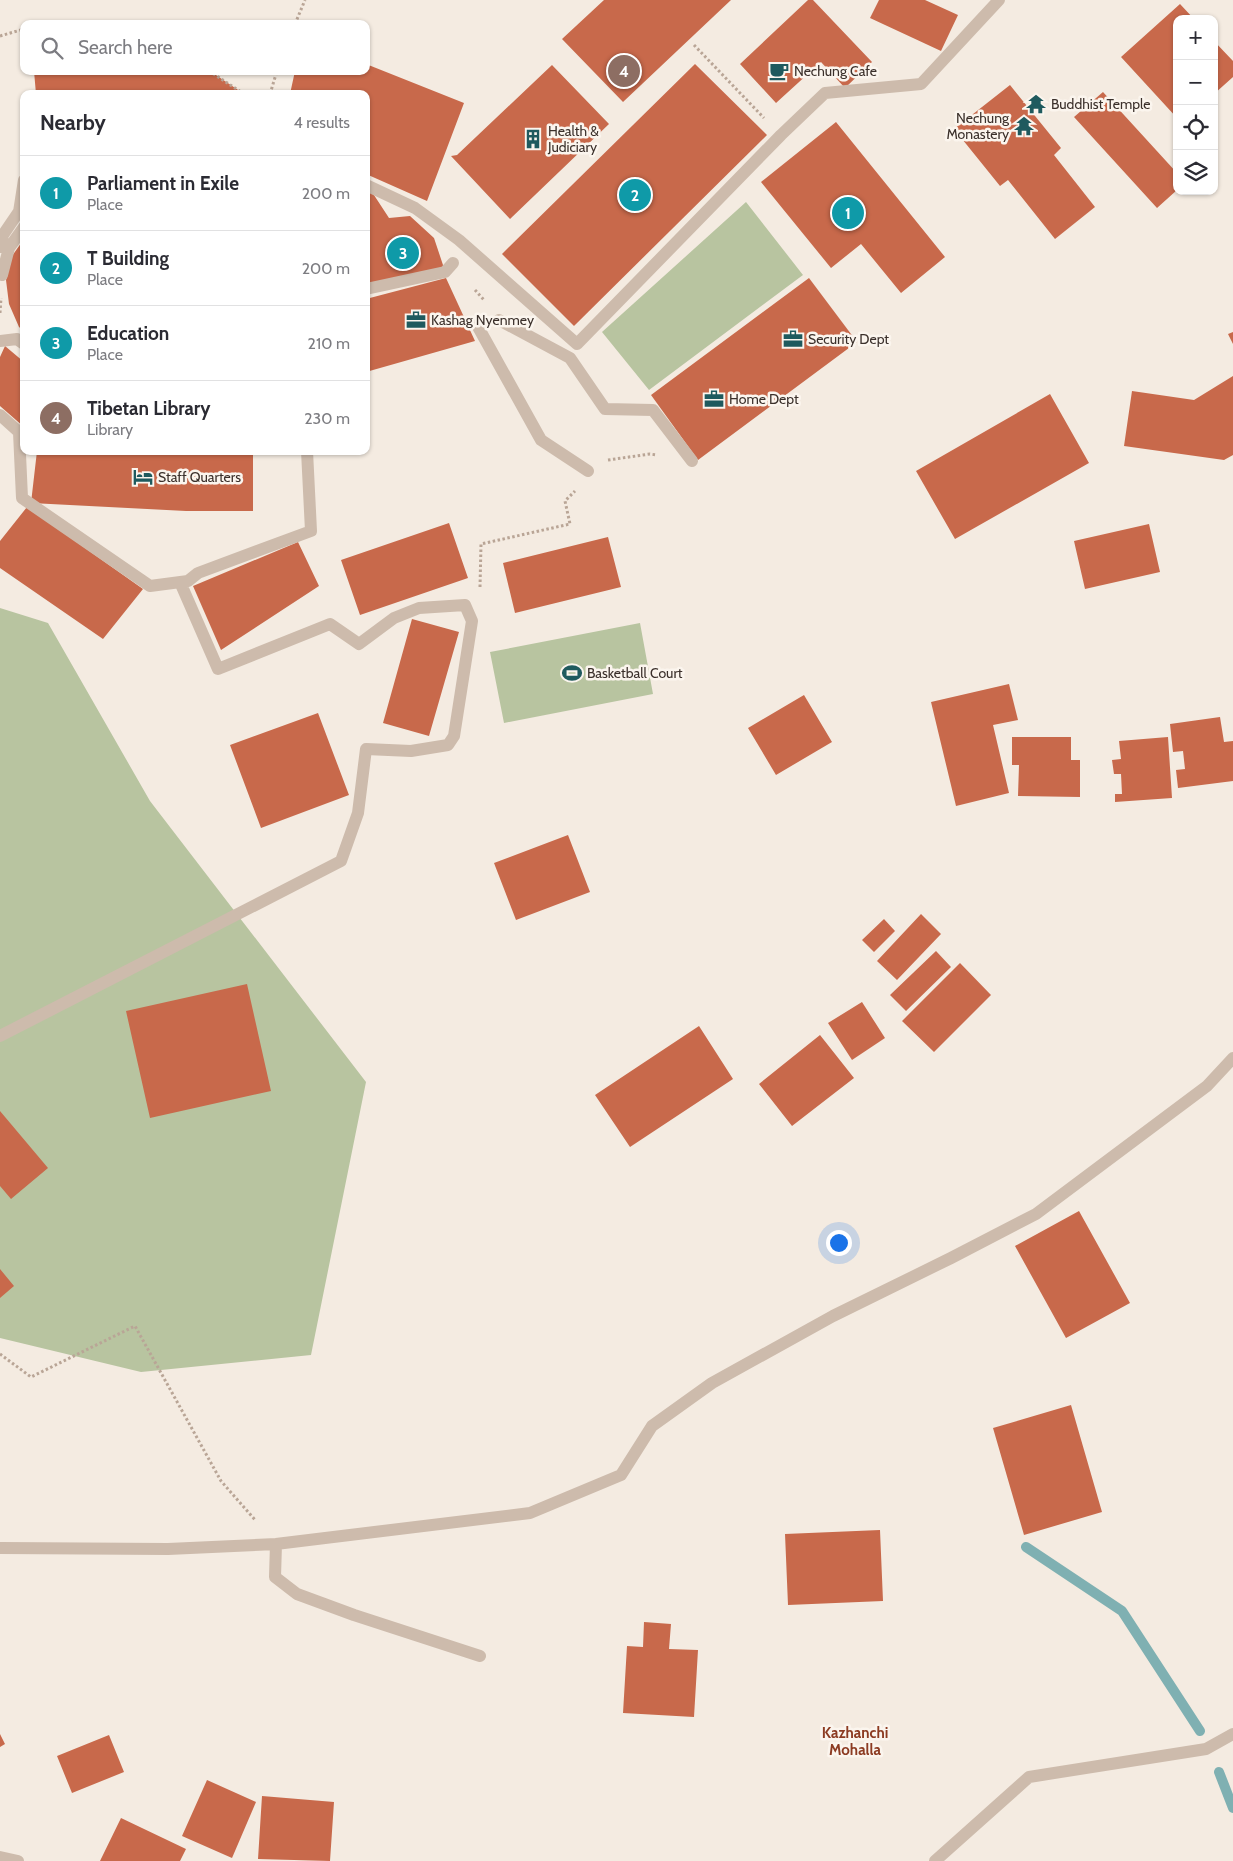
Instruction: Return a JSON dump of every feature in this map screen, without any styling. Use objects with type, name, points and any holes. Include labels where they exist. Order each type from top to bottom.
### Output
[{"type":"street","points":[[370,187],[415,208],[459,240],[577,344],[824,93],[921,84],[999,0]]},
{"type":"street","points":[[0,247],[3,234],[20,209]]},
{"type":"street","points":[[2,275],[9,248],[20,233]]},
{"type":"street","points":[[370,289],[445,272],[453,263]]},
{"type":"street","points":[[499,320],[570,358],[606,409],[652,410],[692,461]]},
{"type":"street","points":[[477,326],[540,440],[588,471]]},
{"type":"street","points":[[0,341],[17,340],[20,342]]},
{"type":"street","points":[[0,415],[20,433]]},
{"type":"street","points":[[22,455],[22,498],[150,586],[188,581],[198,573],[311,531],[307,455]]},
{"type":"street","points":[[0,1036],[341,861],[358,813],[366,749],[411,751],[448,745],[454,736],[472,620],[465,605],[419,608],[394,618],[359,644],[330,624],[218,669],[180,582]]},
{"type":"street","points":[[0,1548],[168,1549],[276,1544],[530,1513],[621,1475],[652,1426],[712,1383],[833,1316],[1036,1214],[1207,1086],[1233,1058]]},
{"type":"street","points":[[276,1544],[275,1577],[297,1594],[354,1615],[480,1656]]},
{"type":"street","points":[[935,1861],[1029,1777],[1206,1749],[1233,1734]]},
{"type":"street","points":[[0,1858],[18,1861]]},
{"type":"path","points":[[298,20],[305,0]]},
{"type":"path","points":[[0,36],[20,31]]},
{"type":"path","points":[[694,45],[781,135]]},
{"type":"path","points":[[215,75],[238,90]]},
{"type":"path","points":[[271,90],[276,75]]},
{"type":"path","points":[[472,620],[480,602],[481,544],[570,524],[565,501],[578,488],[581,475],[606,460],[650,454],[692,461]]},
{"type":"path","points":[[0,1354],[31,1377],[134,1326],[221,1481],[276,1544]]},
{"type":"green space","points":[[746,202],[803,275],[649,390],[602,332]]},
{"type":"green space","points":[[0,608],[48,623],[150,801],[366,1082],[311,1355],[141,1372],[0,1338]]},
{"type":"green space","name":"Basketball Court","points":[[640,623],[653,694],[504,723],[490,652]]},
{"type":"building","points":[[604,0],[731,0],[623,102],[562,39]]},
{"type":"building","points":[[808,0],[813,0],[872,62],[845,88],[821,62],[776,103],[740,64]]},
{"type":"building","points":[[879,0],[925,0],[958,15],[941,51],[870,18]]},
{"type":"building","points":[[1180,4],[1190,15],[1173,15],[1173,114],[1121,57]]},
{"type":"building","points":[[1218,45],[1233,61],[1233,77],[1218,90]]},
{"type":"building","points":[[695,64],[767,135],[574,326],[502,254]]},
{"type":"building","name":"Health & Judiciary","points":[[552,65],[609,124],[510,219],[451,156],[457,155]]},
{"type":"building","points":[[370,66],[464,103],[427,201],[370,176],[370,90],[291,90],[294,75],[370,75]]},
{"type":"building","points":[[34,75],[216,75],[238,90],[36,90]]},
{"type":"building","points":[[1010,85],[1061,148],[1054,155],[1095,207],[1055,239],[1008,180],[1000,186],[954,129]]},
{"type":"building","points":[[1103,92],[1173,169],[1173,194],[1157,208],[1074,117]]},
{"type":"building","points":[[836,122],[945,257],[901,293],[861,244],[831,268],[761,182]]},
{"type":"building","points":[[370,192],[372,192],[389,218],[410,216],[434,238],[444,268],[370,284]]},
{"type":"building","points":[[20,245],[20,328],[9,304],[6,280],[12,256]]},
{"type":"building","name":"Kashag Nyenmey","points":[[446,278],[475,341],[370,371],[370,298]]},
{"type":"building","points":[[809,278],[857,342],[698,460],[651,395]]},
{"type":"building","points":[[1233,332],[1233,344],[1228,334]]},
{"type":"building","points":[[5,346],[20,359],[20,424],[0,406],[0,357]]},
{"type":"building","points":[[1233,376],[1233,455],[1224,460],[1124,446],[1132,391],[1194,400]]},
{"type":"building","points":[[1050,394],[1089,463],[955,539],[916,471]]},
{"type":"building","name":"Staff Quarters","points":[[37,455],[253,455],[253,511],[186,511],[31,503]]},
{"type":"building","points":[[27,507],[143,589],[103,639],[0,568],[0,541]]},
{"type":"building","points":[[449,523],[468,578],[360,615],[341,560]]},
{"type":"building","points":[[1149,524],[1160,572],[1085,589],[1074,541]]},
{"type":"building","points":[[608,537],[621,587],[515,613],[503,563]]},
{"type":"building","points":[[298,542],[319,586],[221,650],[193,586]]},
{"type":"building","points":[[412,619],[459,632],[429,736],[383,723]]},
{"type":"building","points":[[1009,684],[1018,720],[993,725],[1009,793],[956,806],[931,702]]},
{"type":"building","points":[[804,695],[832,742],[776,775],[748,728]]},
{"type":"building","points":[[318,713],[349,795],[261,828],[230,745]]},
{"type":"building","points":[[1220,717],[1224,742],[1233,741],[1233,781],[1178,788],[1176,770],[1185,769],[1183,751],[1173,752],[1170,724]]},
{"type":"building","points":[[1012,737],[1071,737],[1071,760],[1080,760],[1080,797],[1018,796],[1019,765],[1012,765]]},
{"type":"building","points":[[1168,737],[1172,798],[1115,802],[1115,794],[1122,794],[1121,774],[1114,774],[1112,760],[1121,759],[1119,741]]},
{"type":"building","points":[[568,835],[590,892],[516,920],[494,863]]},
{"type":"building","points":[[921,914],[941,934],[897,980],[877,961]]},
{"type":"building","points":[[884,919],[895,931],[874,952],[862,940]]},
{"type":"building","points":[[936,951],[951,967],[906,1011],[890,995]]},
{"type":"building","points":[[960,963],[991,995],[934,1052],[902,1021]]},
{"type":"building","points":[[247,984],[271,1091],[150,1118],[126,1011]]},
{"type":"building","points":[[862,1002],[885,1038],[852,1060],[828,1023]]},
{"type":"building","points":[[699,1026],[733,1079],[630,1147],[595,1095]]},
{"type":"building","points":[[820,1035],[854,1078],[792,1126],[759,1084]]},
{"type":"building","points":[[0,1111],[48,1168],[11,1199],[0,1186]]},
{"type":"building","points":[[1079,1211],[1130,1303],[1066,1338],[1015,1246]]},
{"type":"building","points":[[0,1269],[14,1286],[0,1298]]},
{"type":"building","points":[[1071,1405],[1102,1512],[1024,1535],[993,1428]]},
{"type":"building","points":[[880,1530],[883,1601],[788,1605],[785,1534]]},
{"type":"building","points":[[644,1622],[671,1624],[669,1649],[698,1650],[694,1717],[623,1713],[627,1646],[643,1647]]},
{"type":"building","points":[[0,1734],[5,1744],[0,1747]]},
{"type":"building","points":[[109,1735],[124,1772],[72,1793],[57,1756]]},
{"type":"building","points":[[207,1780],[256,1802],[232,1858],[182,1836]]},
{"type":"building","points":[[262,1796],[334,1802],[330,1861],[258,1859]]},
{"type":"building","points":[[121,1818],[186,1849],[180,1861],[100,1861]]},
{"type":"waterway","points":[[1026,1547],[1122,1611],[1200,1731]]},
{"type":"waterway","points":[[1219,1772],[1233,1808]]},
{"type":"place","name":"Tibetan Library","points":[[624,71]]},
{"type":"place","name":"Nechung Cafe","points":[[779,71]]},
{"type":"place","name":"Buddhist Temple","points":[[1036,104]]},
{"type":"place","name":"Nechung Monastery","points":[[1024,126]]},
{"type":"place","name":"Health & Judiciary","points":[[533,139]]},
{"type":"place","name":"T Building","points":[[635,195]]},
{"type":"place","name":"Parliament in Exile","points":[[848,213]]},
{"type":"place","name":"Education","points":[[403,253]]},
{"type":"place","name":"Kashag Nyenmey","points":[[416,320]]},
{"type":"place","name":"Security Dept","points":[[793,339]]},
{"type":"place","name":"Home Dept","points":[[714,399]]},
{"type":"place","name":"Staff Quarters","points":[[143,477]]},
{"type":"place","name":"Basketball Court","points":[[572,673]]},
{"type":"district","name":"Kazhanchi Mohalla","points":[[855,1742]]}]
